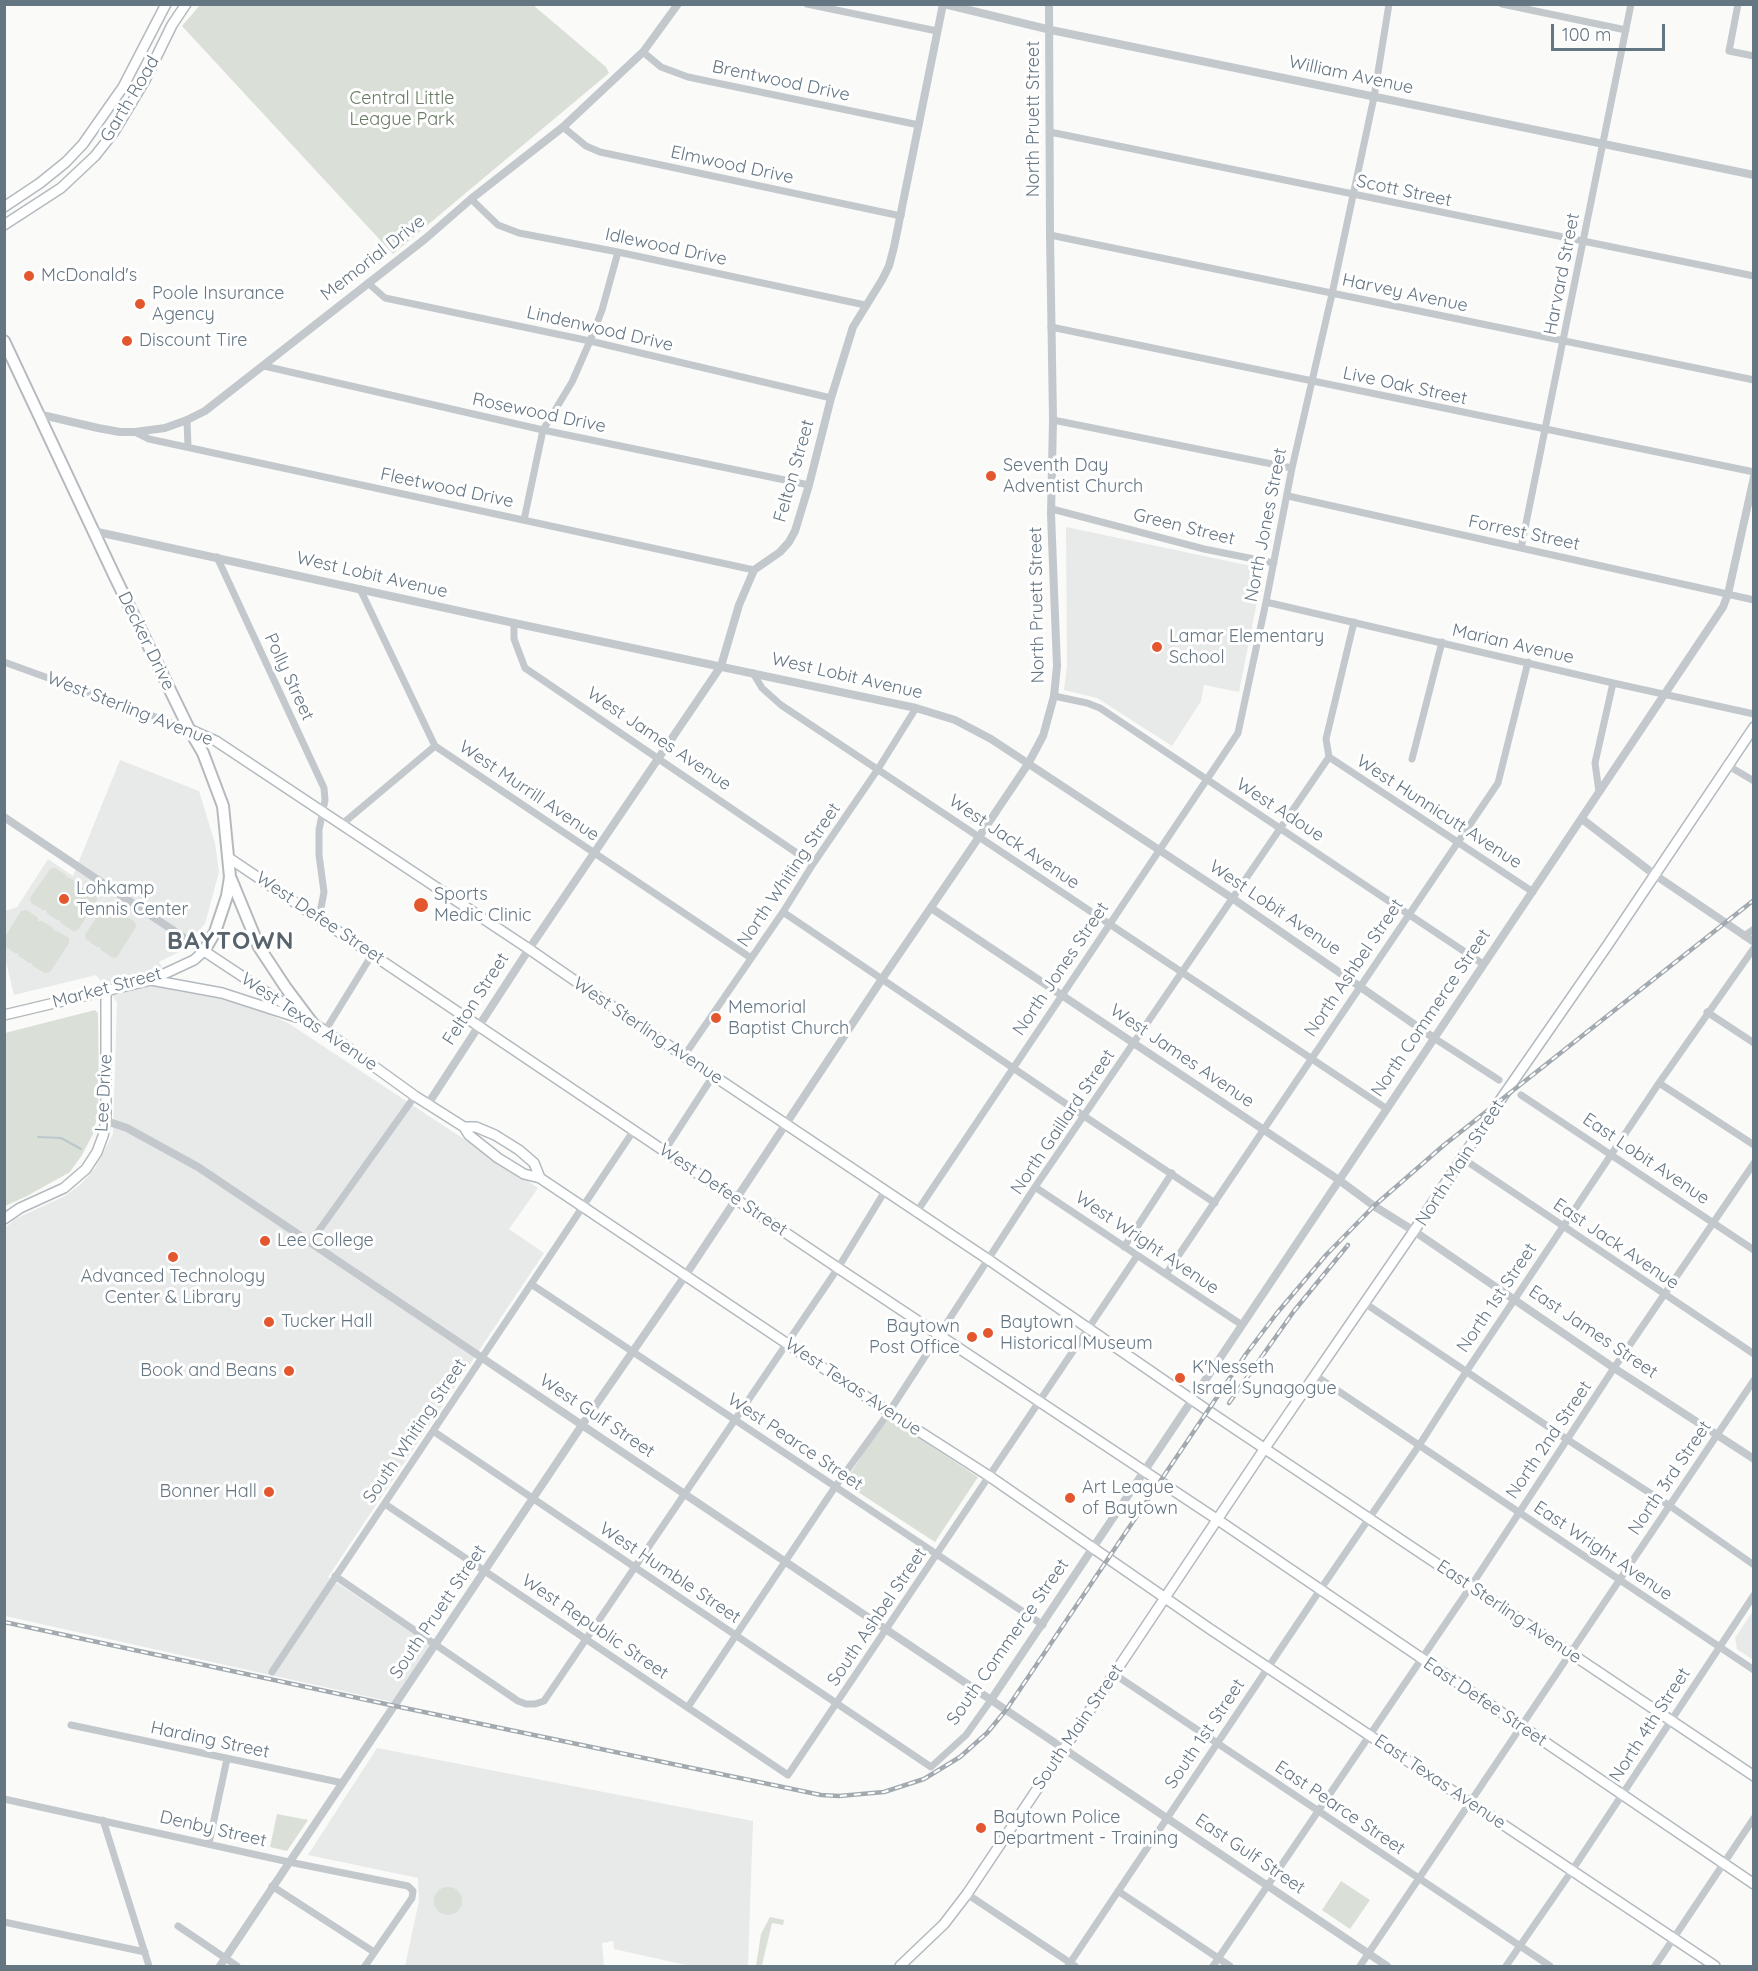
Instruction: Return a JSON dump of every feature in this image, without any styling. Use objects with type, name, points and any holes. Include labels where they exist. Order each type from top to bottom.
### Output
[{"type":"main road","name":"Garth Road","points":[[4,207],[40,183],[66,162],[83,144],[123,87],[166,4]]},
{"type":"main road","name":"Garth Road","points":[[4,225],[61,188],[108,140],[126,115],[172,25],[186,4]]},
{"type":"main road","points":[[158,18],[172,25]]},
{"type":"main road","points":[[111,105],[126,115]]},
{"type":"main road","name":"Decker Drive","points":[[4,341],[93,531],[189,729],[203,753],[223,806],[230,877],[227,896],[215,932],[204,951]]},
{"type":"main road","name":"North Main Street","points":[[1165,1598],[1265,1448],[1366,1304],[1462,1158],[1754,727]]},
{"type":"main road","name":"West Sterling Avenue","points":[[189,729],[216,741],[529,949],[713,1076],[1265,1448]]},
{"type":"main road","name":"West Defee Street","points":[[229,858],[838,1268],[1218,1520]]},
{"type":"main road","points":[[230,877],[259,947],[313,1024]]},
{"type":"main road","name":"Market Street","points":[[4,1015],[151,980],[194,960],[204,951]]},
{"type":"main road","name":"West Texas Avenue","points":[[204,951],[464,1127],[469,1134],[498,1158],[524,1174],[540,1178],[584,1207],[888,1412],[989,1476],[1165,1598]]},
{"type":"main road","points":[[151,980],[222,993],[267,1006],[313,1024]]},
{"type":"main road","name":"Lee Drive","points":[[4,1219],[20,1208],[64,1188],[86,1169],[100,1144],[106,1121],[106,990]]},
{"type":"main road","name":"West Texas Avenue","points":[[464,1127],[476,1127],[495,1135],[519,1150],[534,1163],[540,1178]]},
{"type":"main road","name":"East Sterling Avenue","points":[[1265,1448],[1754,1776]]},
{"type":"main road","name":"East Defee Street","points":[[1218,1520],[1754,1884]]},
{"type":"main road","name":"East Texas Avenue","points":[[1165,1598],[1471,1802],[1571,1872],[1715,1966]]},
{"type":"main road","name":"South Main Street","points":[[900,1966],[944,1924],[967,1894],[1165,1598]]},
{"type":"street","name":"Memorial Drive","points":[[38,414],[98,428],[135,432],[165,428],[205,411],[563,127],[643,52],[678,4]]},
{"type":"street","points":[[807,4],[937,31]]},
{"type":"street","name":"Felton Street","points":[[428,1104],[529,949],[722,666],[739,605],[754,570],[780,552],[795,531],[853,327],[889,266],[943,4]]},
{"type":"street","name":"William Avenue","points":[[943,4],[1051,30],[1754,175]]},
{"type":"street","name":"North Pruett Street","points":[[685,1276],[735,1198],[980,837],[1028,764],[1043,736],[1054,696],[1057,666],[1052,509],[1051,30],[1049,4]]},
{"type":"street","name":"North Jones Street","points":[[916,1213],[1238,733],[1292,468],[1313,382],[1374,97],[1389,4]]},
{"type":"street","points":[[1502,4],[1626,30]]},
{"type":"street","name":"Harvard Street","points":[[1521,548],[1632,4]]},
{"type":"street","points":[[1738,4],[1729,51],[1754,56]]},
{"type":"street","name":"Brentwood Drive","points":[[643,52],[661,67],[688,77],[919,125]]},
{"type":"street","name":"Elmwood Drive","points":[[563,127],[586,146],[600,152],[901,216]]},
{"type":"street","name":"Scott Street","points":[[1050,132],[1353,196],[1754,276]]},
{"type":"street","points":[[66,162],[75,176]]},
{"type":"street","name":"Idlewood Drive","points":[[471,200],[498,225],[510,231],[865,305]]},
{"type":"street","name":"Harvey Avenue","points":[[1050,235],[1754,380]]},
{"type":"street","points":[[524,520],[543,430],[572,382],[590,341],[605,302],[618,252]]},
{"type":"street","name":"Lindenwood Drive","points":[[368,283],[385,298],[590,341],[831,398]]},
{"type":"street","name":"Live Oak Street","points":[[1051,327],[1754,472]]},
{"type":"street","name":"Rosewood Drive","points":[[264,366],[543,430],[809,485]]},
{"type":"street","points":[[188,420],[188,447]]},
{"type":"street","points":[[1053,420],[1292,468]]},
{"type":"street","name":"Fleetwood Drive","points":[[135,432],[149,439],[754,570]]},
{"type":"street","name":"North Commerce Street","points":[[1093,1549],[1143,1471],[1723,607],[1728,594],[1754,477]]},
{"type":"street","name":"Forrest Street","points":[[1288,496],[1754,600]]},
{"type":"street","name":"Green Street","points":[[1052,509],[1204,549],[1274,563]]},
{"type":"street","name":"West Lobit Avenue","points":[[93,531],[916,708],[955,720],[977,730],[1232,898],[1434,1038],[1499,1080]]},
{"type":"street","name":"Polly Street","points":[[217,557],[324,788],[325,800],[319,855],[324,892],[319,918]]},
{"type":"street","name":"West Murrill Avenue","points":[[360,589],[435,746],[751,958]]},
{"type":"street","name":"Marian Avenue","points":[[1266,602],[1754,714]]},
{"type":"street","points":[[1329,758],[1326,739],[1354,622]]},
{"type":"street","name":"West James Avenue","points":[[514,623],[514,639],[525,668],[813,864]]},
{"type":"street","points":[[1412,759],[1442,642]]},
{"type":"street","name":"West Sterling Avenue","points":[[4,662],[189,729]]},
{"type":"street","name":"North Ashbel Street","points":[[1166,1274],[1498,783],[1528,662]]},
{"type":"street","name":"West Jack Avenue","points":[[753,673],[762,688],[781,705],[1387,1108]]},
{"type":"street","points":[[1599,793],[1595,763],[1613,683]]},
{"type":"street","name":"West Adoue","points":[[1054,696],[1100,708],[1483,964]]},
{"type":"street","name":"North Whiting Street","points":[[684,1056],[783,912],[916,708]]},
{"type":"street","points":[[341,825],[435,746]]},
{"type":"street","name":"North Gaillard Street","points":[[688,1707],[888,1412],[1035,1187],[1329,758]]},
{"type":"street","name":"West Hunnicutt Avenue","points":[[1329,758],[1533,892]]},
{"type":"street","points":[[1727,765],[1754,781]]},
{"type":"street","name":"West Texas Avenue","points":[[4,817],[204,951]]},
{"type":"street","points":[[1582,819],[1655,875],[1754,942]]},
{"type":"street","name":"West James Avenue","points":[[931,908],[1414,1232]]},
{"type":"street","points":[[783,912],[1215,1203]]},
{"type":"street","points":[[1744,936],[1754,929]]},
{"type":"street","name":"North 1st Street","points":[[1268,1667],[1420,1444],[1659,1083],[1754,948]]},
{"type":"street","points":[[325,1031],[373,953]]},
{"type":"street","points":[[1707,1012],[1754,1044]]},
{"type":"street","points":[[665,1150],[713,1076]]},
{"type":"street","points":[[1659,1083],[1754,1145]]},
{"type":"street","name":"East Lobit Avenue","points":[[1521,1095],[1754,1250]]},
{"type":"street","points":[[310,1244],[415,1096]]},
{"type":"street","name":"West Gulf Street","points":[[106,1121],[127,1128],[198,1167],[1064,1749]]},
{"type":"street","points":[[584,1207],[634,1130]]},
{"type":"street","name":"East Jack Avenue","points":[[1462,1158],[1754,1354]]},
{"type":"street","name":"North 2nd Street","points":[[1212,1966],[1422,1659],[1614,1368],[1754,1163]]},
{"type":"street","points":[[1124,1246],[1172,1173]]},
{"type":"street","name":"West Wright Avenue","points":[[1035,1187],[1242,1324]]},
{"type":"street","points":[[335,1576],[518,1701],[535,1704],[544,1701],[838,1268],[885,1191]]},
{"type":"street","name":"South Whiting Street","points":[[272,1672],[584,1207]]},
{"type":"street","name":"East James Street","points":[[1414,1232],[1614,1368],[1754,1459]]},
{"type":"street","points":[[989,1476],[1137,1256]]},
{"type":"street","name":"South Pruett Street","points":[[220,1966],[534,1500],[582,1425],[685,1276]]},
{"type":"street","name":"West Pearce Street","points":[[531,1284],[1043,1625]]},
{"type":"street","points":[[1366,1304],[1670,1506],[1754,1565]]},
{"type":"street","name":"East Wright Avenue","points":[[1316,1376],[1754,1670]]},
{"type":"street","name":"North 3rd Street","points":[[1360,1966],[1572,1654],[1754,1380]]},
{"type":"street","name":"West Humble Street","points":[[433,1431],[890,1739]]},
{"type":"street","name":"South Ashbel Street","points":[[788,1775],[989,1476]]},
{"type":"street","name":"West Republic Street","points":[[385,1504],[788,1775]]},
{"type":"street","name":"South Commerce Street","points":[[890,1739],[931,1767],[966,1735],[1093,1549]]},
{"type":"street","name":"North 4th Street","points":[[1506,1966],[1754,1595]]},
{"type":"street","name":"South 1st Street","points":[[1071,1966],[1118,1891],[1268,1667]]},
{"type":"street","name":"East Pearce Street","points":[[1114,1674],[1550,1966]]},
{"type":"street","name":"Harding Street","points":[[71,1725],[343,1783]]},
{"type":"street","name":"East Gulf Street","points":[[1064,1749],[1387,1966]]},
{"type":"street","points":[[209,1843],[227,1759]]},
{"type":"street","name":"Denby Street","points":[[4,1799],[408,1886],[413,1891],[412,1898],[374,1952]]},
{"type":"street","points":[[1655,1966],[1754,1818]]},
{"type":"street","points":[[103,1820],[149,1966]]},
{"type":"street","points":[[273,1886],[374,1952],[365,1966]]},
{"type":"street","points":[[1118,1891],[1230,1966]]},
{"type":"street","points":[[967,1894],[1071,1966]]},
{"type":"street","points":[[4,1922],[145,1952]]},
{"type":"street","points":[[178,1926],[237,1966]]},
{"type":"shaded area","name":"Lamar Elementary School","points":[[1066,527],[1261,568],[1263,572],[1239,692],[1204,685],[1201,701],[1172,746],[1097,698],[1064,690],[1067,665]]},
{"type":"shaded area","name":"Lee College","points":[[120,760],[199,791],[215,843],[219,872],[205,924],[179,952],[159,962],[176,991],[218,997],[258,1009],[288,1023],[538,1188],[509,1229],[544,1253],[328,1577],[430,1645],[392,1702],[5,1616],[5,1228],[15,1219],[65,1196],[81,1184],[95,1168],[113,1134],[117,1002],[96,975],[14,995],[5,957],[5,911],[17,907],[48,859],[73,876]]},
{"type":"shaded area","points":[[1753,1611],[1753,1660],[1737,1649],[1735,1638]]},
{"type":"shaded area","points":[[377,1748],[753,1821],[748,1966],[690,1966],[614,1949],[613,1941],[602,1943],[604,1966],[405,1966],[419,1901],[418,1878],[308,1855]]},
{"type":"green space","name":"Central Little League Park","points":[[200,5],[533,5],[606,67],[609,73],[393,254],[182,26]]},
{"type":"green space","name":"Lohkamp Tennis Center","points":[[55,868],[97,896],[97,900],[78,930],[73,931],[46,910],[31,903],[30,898],[50,869]]},
{"type":"green space","name":"Lohkamp Tennis Center","points":[[104,905],[109,905],[121,915],[135,922],[136,927],[117,957],[113,958],[86,939],[85,935]]},
{"type":"green space","name":"Lohkamp Tennis Center","points":[[27,910],[38,918],[38,921],[42,921],[54,931],[69,938],[69,943],[50,972],[45,973],[5,946],[5,937],[21,911]]},
{"type":"green space","points":[[95,1010],[98,1013],[99,1092],[93,1134],[70,1172],[5,1206],[5,1033]]},
{"type":"green space","points":[[887,1417],[978,1477],[935,1542],[844,1483]]},
{"type":"green space","points":[[277,1814],[308,1820],[287,1851],[270,1847]]},
{"type":"green space","points":[[1341,1881],[1370,1900],[1350,1929],[1322,1910]]},
{"type":"green space","points":[[448,1887],[458,1891],[462,1901],[458,1911],[448,1915],[438,1911],[434,1901],[438,1891]]},
{"type":"green space","points":[[770,1917],[784,1920],[783,1925],[772,1923],[762,1965],[771,1966],[756,1966],[761,1934]]},
{"type":"waterway","points":[[38,1137],[61,1138],[81,1149]]},
{"type":"railway","points":[[4,1622],[821,1795],[839,1796],[884,1792],[924,1779],[960,1757],[987,1733],[1006,1710],[1246,1354],[1326,1255],[1374,1206],[1444,1145],[1754,900]]},
{"type":"railway","points":[[1229,1403],[1294,1311],[1348,1245]]},
{"type":"place","name":"McDonald's","points":[[29,276]]},
{"type":"place","name":"Poole Insurance Agency","points":[[140,304]]},
{"type":"place","name":"Discount Tire","points":[[127,341]]},
{"type":"place","name":"Seventh Day Adventist Church","points":[[991,476]]},
{"type":"place","name":"Lamar Elementary School","points":[[1157,647]]},
{"type":"place","name":"Lohkamp Tennis Center","points":[[64,899]]},
{"type":"place","name":"Sports Medic Clinic","points":[[421,905]]},
{"type":"place","name":"Memorial Baptist Church","points":[[716,1018]]},
{"type":"place","name":"Lee College","points":[[265,1241]]},
{"type":"place","name":"Advanced Technology Center & Library","points":[[173,1257]]},
{"type":"place","name":"Tucker Hall","points":[[269,1322]]},
{"type":"place","name":"Baytown Historical Museum","points":[[988,1333]]},
{"type":"place","name":"Baytown Post Office","points":[[972,1337]]},
{"type":"place","name":"Book and Beans","points":[[289,1371]]},
{"type":"place","name":"K'Nesseth Israel Synagogue","points":[[1180,1378]]},
{"type":"place","name":"Bonner Hall","points":[[269,1492]]},
{"type":"place","name":"Art League of Baytown","points":[[1070,1498]]},
{"type":"place","name":"Baytown Police Department - Training","points":[[981,1828]]},
{"type":"district","name":"BAYTOWN","points":[[231,942]]}]
